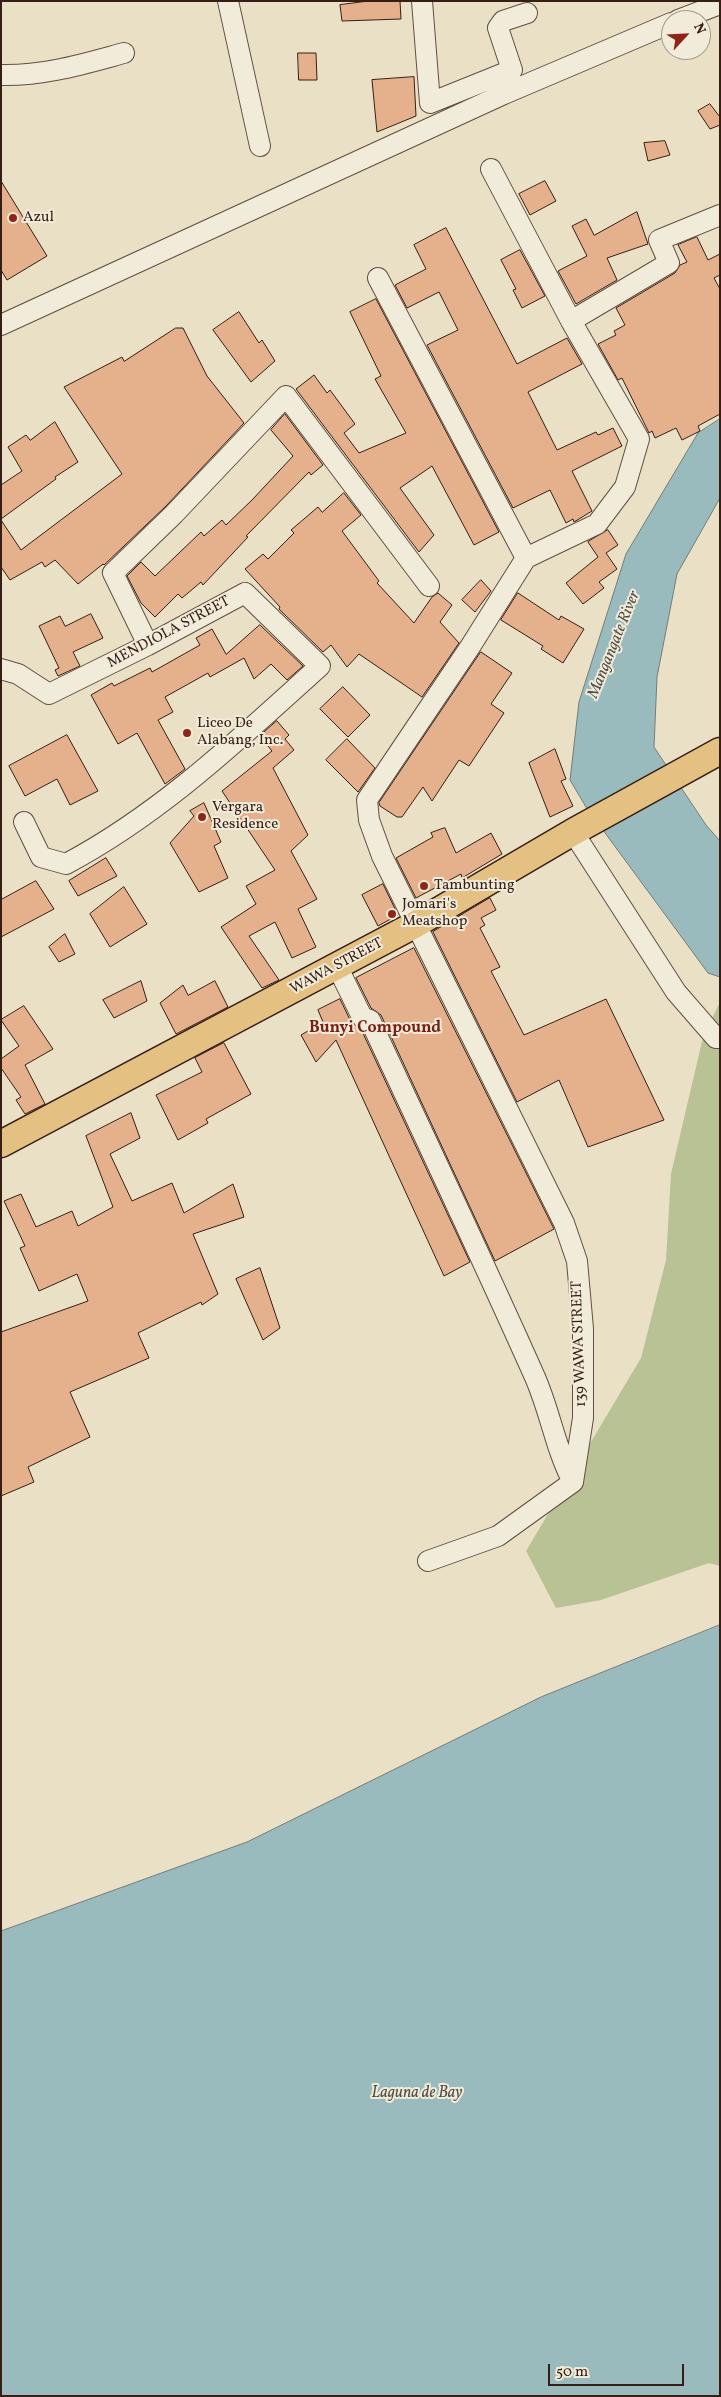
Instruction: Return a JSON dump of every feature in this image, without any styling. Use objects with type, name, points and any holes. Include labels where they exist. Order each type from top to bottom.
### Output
[{"type":"main road","name":"WAWA STREET","points":[[1,1144],[416,924],[579,829],[720,751]]},
{"type":"street","points":[[228,1],[260,146]]},
{"type":"street","points":[[422,1],[430,103],[512,70],[498,28],[503,21],[527,12]]},
{"type":"street","points":[[704,10],[720,4]]},
{"type":"street","points":[[1,325],[504,94],[661,27]]},
{"type":"street","points":[[1,75],[22,76],[54,72],[124,53]]},
{"type":"street","points":[[378,278],[526,558],[597,524],[625,487],[639,439],[571,321],[491,170]]},
{"type":"street","points":[[571,321],[669,263],[659,240],[720,215]]},
{"type":"street","points":[[148,645],[113,573],[174,514],[286,396],[429,586]]},
{"type":"street","name":"139 WAWA STREET","points":[[526,558],[475,639],[367,800],[370,820],[382,856],[564,1223],[577,1261],[583,1329],[583,1418],[573,1482]]},
{"type":"street","name":"MENDIOLA STREET","points":[[1,669],[18,674],[49,694],[148,645],[245,593],[320,666],[195,779],[108,841],[66,864],[41,857],[24,822]]},
{"type":"street","points":[[579,829],[676,992],[716,1038],[720,1038]]},
{"type":"street","points":[[337,966],[362,1017],[370,1020],[484,1265],[535,1378],[563,1462],[573,1482],[498,1536],[428,1561]]},
{"type":"green space","points":[[720,1002],[720,1566],[709,1563],[601,1600],[556,1608],[526,1551],[641,1358],[666,1260],[671,1174],[703,1037]]},
{"type":"water","name":"Mangangate River","points":[[720,419],[720,498],[677,574],[657,677],[654,747],[706,825],[720,841],[720,977],[708,973],[586,807],[570,780],[579,702],[626,554],[698,433]]},
{"type":"water","name":"Laguna de Bay","points":[[720,1625],[720,2396],[1,2396],[1,1931],[247,1842],[541,1697]]},
{"type":"building","points":[[369,1],[400,1],[401,19],[342,21],[340,5]]},
{"type":"building","points":[[298,53],[316,53],[317,80],[299,80]]},
{"type":"building","points":[[414,77],[416,116],[377,132],[372,80]]},
{"type":"building","points":[[710,104],[720,117],[720,125],[710,129],[698,111]]},
{"type":"building","points":[[665,141],[670,155],[648,161],[644,143]]},
{"type":"building","name":"Azul","points":[[1,181],[47,256],[7,280],[1,270]]},
{"type":"building","points":[[545,181],[556,201],[530,215],[519,194]]},
{"type":"building","points":[[637,212],[648,244],[607,258],[617,280],[576,304],[558,271],[587,256],[572,226],[586,219],[594,235]]},
{"type":"building","points":[[446,228],[517,364],[567,338],[582,364],[528,392],[557,450],[596,432],[598,435],[613,428],[622,446],[572,471],[592,511],[574,522],[573,519],[566,523],[550,490],[513,508],[427,345],[458,330],[439,292],[407,308],[395,285],[426,269],[414,245]]},
{"type":"building","points":[[697,237],[708,260],[720,254],[720,275],[714,278],[720,289],[720,414],[698,426],[700,431],[682,440],[676,428],[655,438],[652,431],[649,433],[622,378],[618,380],[598,344],[616,335],[614,331],[625,325],[616,308],[675,273],[680,265],[687,262],[678,245]]},
{"type":"building","points":[[520,250],[545,296],[522,308],[513,290],[516,289],[501,260]]},
{"type":"building","points":[[376,299],[499,532],[474,545],[432,466],[400,488],[434,535],[419,552],[296,389],[314,375],[327,393],[330,390],[355,424],[344,433],[359,453],[406,433],[375,379],[381,376],[350,312]]},
{"type":"building","points":[[239,312],[259,343],[262,340],[275,361],[251,382],[213,330]]},
{"type":"building","points":[[176,328],[183,328],[207,376],[244,423],[166,506],[104,565],[78,584],[55,560],[45,567],[42,562],[10,580],[1,567],[1,520],[21,550],[122,474],[64,387],[122,357],[124,361]]},
{"type":"building","points":[[285,414],[323,465],[311,475],[309,472],[246,536],[248,537],[203,585],[201,582],[182,598],[178,594],[155,617],[141,603],[127,576],[141,562],[155,576],[201,532],[204,536],[222,520],[226,525],[252,500],[293,456],[271,430]]},
{"type":"building","points":[[55,422],[78,462],[55,477],[56,479],[1,519],[1,485],[22,471],[8,447],[26,435],[30,440]]},
{"type":"building","points":[[344,493],[361,515],[342,531],[379,581],[377,583],[414,623],[432,597],[438,593],[452,605],[440,622],[459,643],[422,697],[359,654],[347,667],[331,645],[323,652],[279,609],[280,607],[245,569],[263,554],[268,559],[294,533],[291,530],[318,507],[322,512]]},
{"type":"building","points":[[608,530],[618,545],[606,553],[617,569],[599,582],[604,588],[583,604],[566,583],[598,557],[588,542]]},
{"type":"building","points":[[481,580],[491,591],[475,612],[462,600]]},
{"type":"building","points":[[518,593],[559,620],[561,616],[584,629],[563,663],[541,649],[543,646],[501,620]]},
{"type":"building","points":[[91,614],[103,638],[73,652],[80,666],[58,676],[55,670],[59,668],[39,626],[60,616],[65,626]]},
{"type":"building","points":[[260,625],[303,666],[287,680],[271,664],[254,679],[244,658],[210,677],[208,673],[165,697],[173,712],[158,720],[185,769],[165,784],[137,733],[118,744],[91,695],[112,683],[114,686],[150,668],[152,672],[200,645],[196,638],[212,629],[226,654]]},
{"type":"building","points":[[481,652],[512,673],[491,704],[504,713],[469,766],[459,760],[432,801],[423,787],[402,817],[397,817],[380,806],[379,803]]},
{"type":"building","points":[[343,687],[370,715],[348,737],[320,709]]},
{"type":"building","points":[[277,721],[289,735],[285,739],[294,750],[273,768],[308,835],[291,851],[317,899],[298,909],[316,947],[292,958],[275,922],[249,936],[279,980],[262,988],[221,927],[256,904],[246,886],[275,870],[222,791],[272,751],[260,736]]},
{"type":"building","points":[[67,735],[98,791],[70,805],[57,779],[25,796],[9,766]]},
{"type":"building","points":[[347,739],[375,768],[358,792],[326,760]]},
{"type":"building","points":[[555,749],[566,779],[561,781],[573,806],[550,817],[529,763]]},
{"type":"building","points":[[204,803],[221,842],[214,846],[228,878],[199,892],[170,843],[194,816],[190,811]]},
{"type":"building","points":[[445,828],[456,853],[491,833],[502,854],[462,878],[461,874],[416,898],[396,858],[433,837],[431,833]]},
{"type":"building","points":[[106,858],[117,876],[78,896],[69,881]]},
{"type":"building","points":[[36,881],[54,909],[1,937],[1,900]]},
{"type":"building","points":[[383,884],[398,915],[378,926],[362,895]]},
{"type":"building","points":[[124,887],[147,924],[110,947],[90,914]]},
{"type":"building","points":[[490,898],[496,910],[481,918],[485,925],[480,928],[500,967],[491,971],[524,1035],[606,999],[664,1120],[588,1147],[559,1080],[517,1102],[433,932]]},
{"type":"building","points":[[65,934],[75,954],[59,962],[49,947]]},
{"type":"building","points":[[414,948],[554,1229],[495,1261],[381,1015],[371,1008],[356,978]]},
{"type":"building","points":[[141,981],[147,1001],[114,1018],[103,1000]]},
{"type":"building","points":[[215,981],[228,1007],[176,1034],[160,1003],[183,985],[188,995]]},
{"type":"building","points":[[340,999],[351,1022],[361,1029],[470,1262],[444,1276],[336,1040],[316,1062],[301,1035],[323,1022],[318,1010]]},
{"type":"building","points":[[24,1006],[53,1049],[25,1065],[45,1104],[25,1114],[16,1100],[21,1097],[1,1068],[1,1059],[19,1046],[1,1020]]},
{"type":"building","points":[[224,1043],[251,1094],[206,1119],[208,1123],[178,1140],[156,1095],[202,1072],[195,1058]]},
{"type":"building","points":[[131,1113],[140,1138],[110,1154],[132,1201],[172,1183],[184,1213],[233,1184],[244,1217],[193,1234],[218,1294],[202,1305],[201,1302],[138,1333],[149,1358],[70,1392],[90,1437],[28,1467],[34,1482],[1,1496],[1,1332],[88,1301],[77,1274],[39,1291],[20,1248],[25,1246],[4,1201],[21,1194],[36,1227],[72,1211],[78,1226],[113,1207],[86,1136]]},
{"type":"building","points":[[260,1268],[280,1328],[263,1340],[236,1279]]},
{"type":"place","name":"Azul","points":[[13,218]]},
{"type":"place","name":"Liceo De Alabang, Inc.","points":[[187,733]]},
{"type":"place","name":"Vergara Residence","points":[[202,817]]},
{"type":"place","name":"Tambunting","points":[[424,886]]},
{"type":"place","name":"Jomari's Meatshop","points":[[392,914]]},
{"type":"district","name":"Bunyi Compound","points":[[375,1029]]}]
